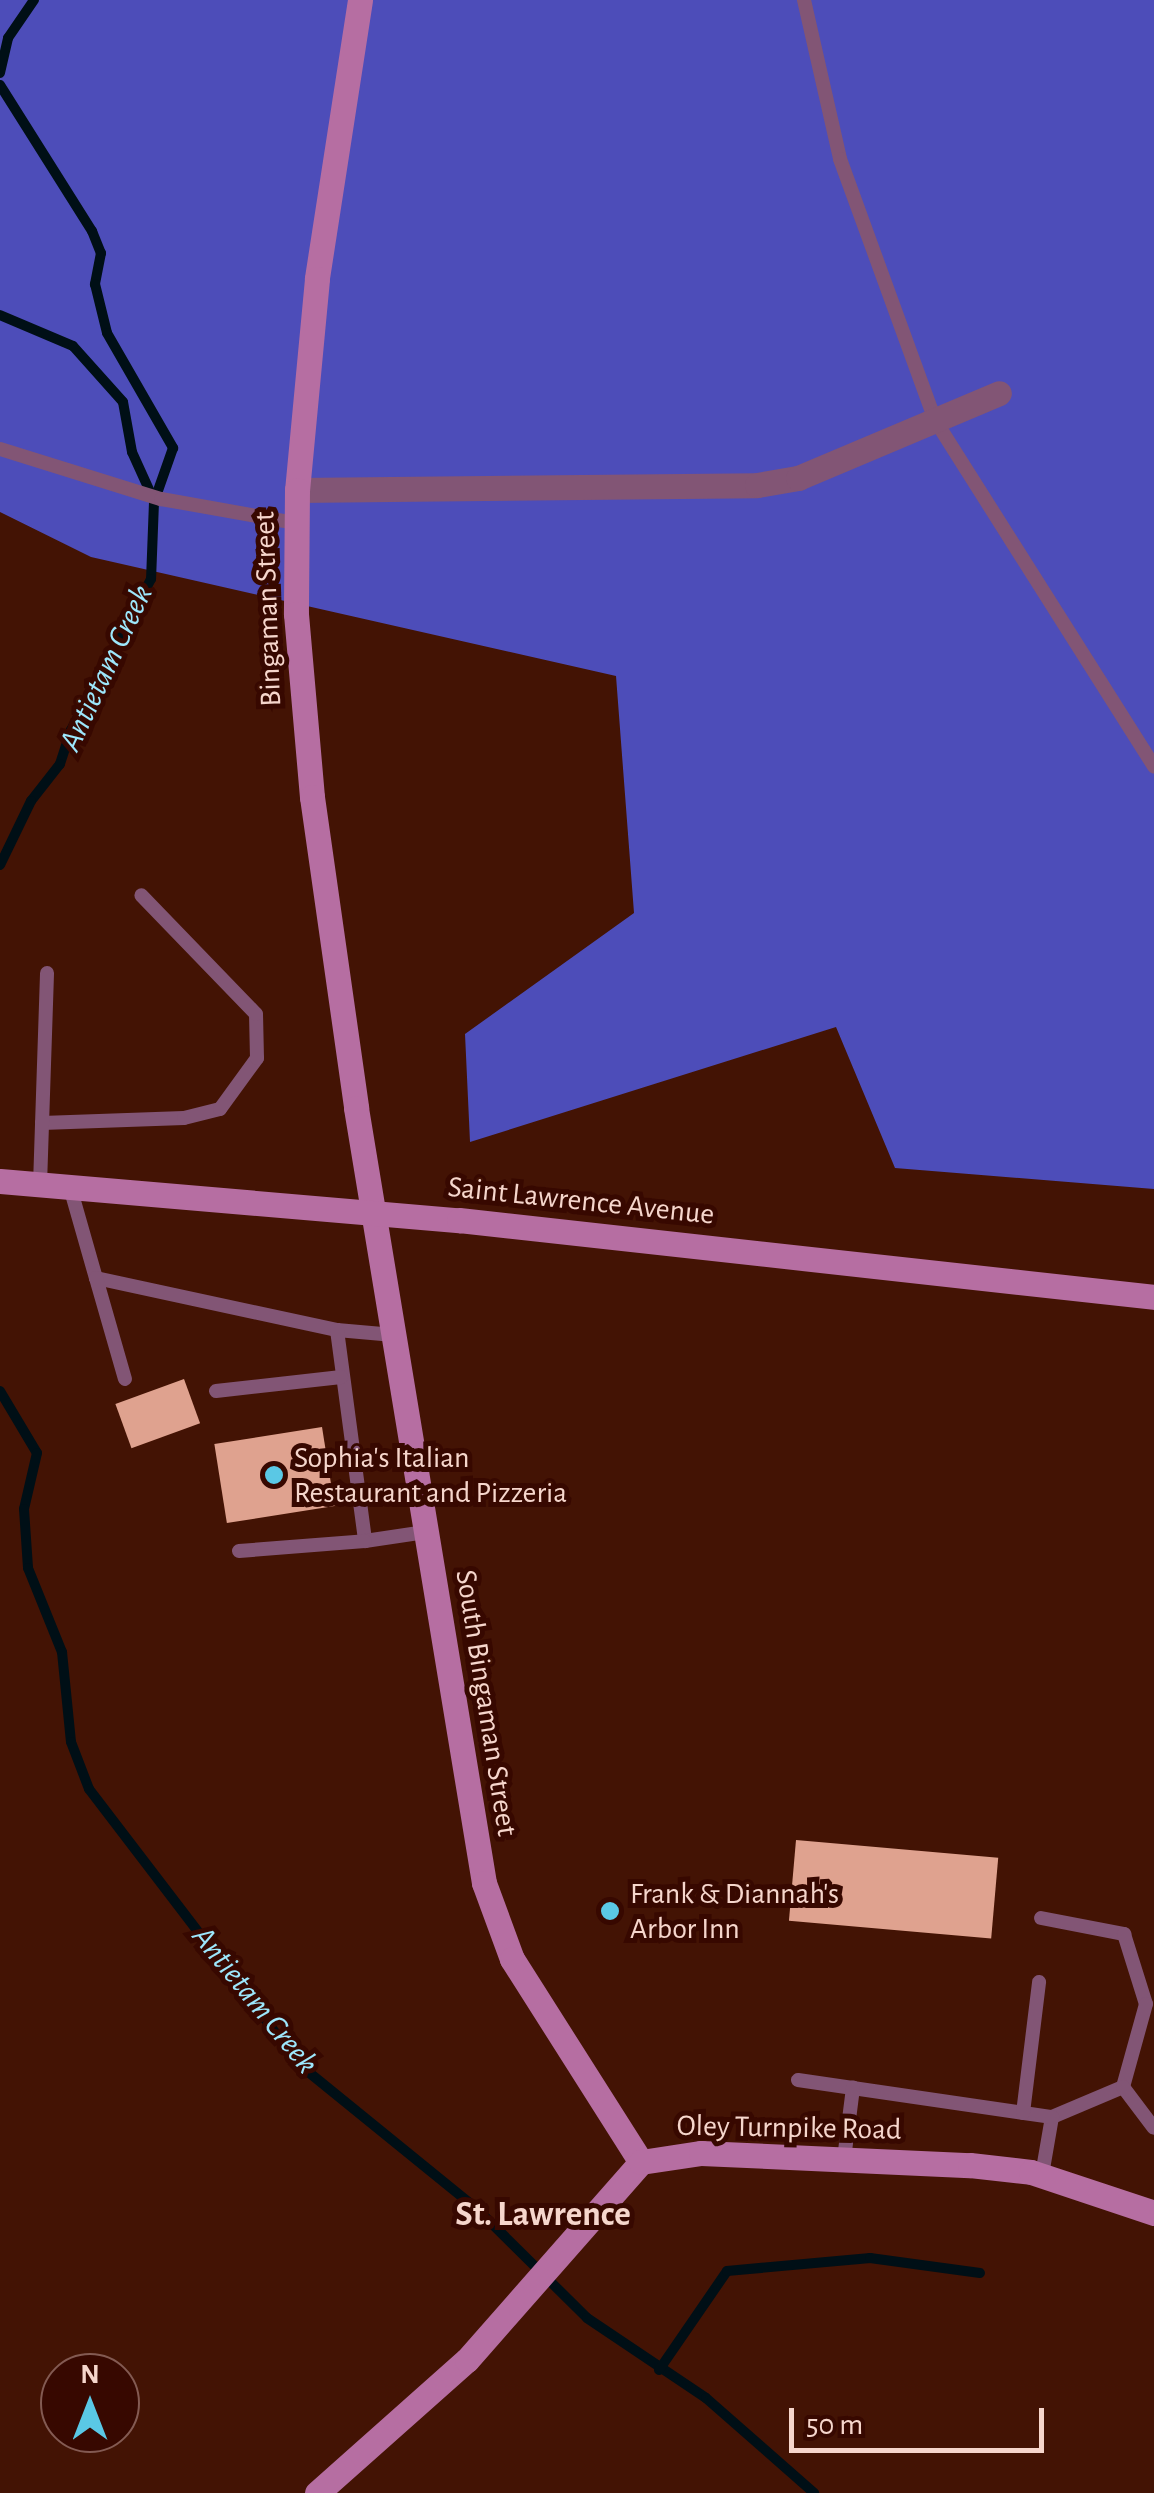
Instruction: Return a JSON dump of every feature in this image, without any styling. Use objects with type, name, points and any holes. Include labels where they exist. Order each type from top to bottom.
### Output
[{"type":"street","name":"Bingaman Street","points":[[360,0],[317,279],[296,522],[300,688],[312,797],[376,1214]]},
{"type":"street","points":[[297,490],[757,485],[798,478],[999,394]]},
{"type":"street","name":"Saint Lawrence Avenue","points":[[0,1182],[376,1214],[1154,1297]]},
{"type":"street","name":"South Bingaman Street","points":[[376,1214],[477,1854],[495,1918],[546,2019],[641,2162]]},
{"type":"street","name":"Oley Turnpike Road","points":[[316,2493],[415,2412],[641,2162],[700,2154],[844,2159],[1042,2176],[1154,2213]]},
{"type":"lane","points":[[804,0],[840,159],[936,420],[1154,767]]},
{"type":"lane","points":[[0,449],[160,499],[296,522]]},
{"type":"lane","points":[[42,1123],[184,1118],[220,1109],[257,1058],[256,1014],[142,894]]},
{"type":"lane","points":[[40,1184],[46,973]]},
{"type":"lane","points":[[70,1187],[126,1379]]},
{"type":"lane","points":[[96,1278],[336,1330],[394,1334]]},
{"type":"lane","points":[[336,1330],[365,1541]]},
{"type":"lane","points":[[216,1391],[341,1376]]},
{"type":"lane","points":[[238,1551],[425,1532]]},
{"type":"lane","points":[[1041,1918],[1124,1934],[1146,2004],[1123,2086]]},
{"type":"lane","points":[[1022,2113],[1038,1982]]},
{"type":"lane","points":[[798,2080],[1052,2116],[1123,2086]]},
{"type":"lane","points":[[1123,2086],[1154,2128]]},
{"type":"lane","points":[[844,2159],[853,2088]]},
{"type":"lane","points":[[1042,2176],[1052,2116]]},
{"type":"shaded area","points":[[0,0],[1154,0],[1154,1189],[895,1168],[836,1027],[470,1142],[465,1034],[634,913],[616,676],[91,557],[0,512]]},
{"type":"building","points":[[184,1379],[200,1423],[131,1448],[115,1404]]},
{"type":"building","name":"Sophia's Italian Restaurant and Pizzeria","points":[[322,1427],[335,1506],[227,1523],[214,1444]]},
{"type":"building","points":[[796,1840],[998,1858],[991,1938],[789,1921]]},
{"type":"waterway","name":"Antietam Creek","points":[[0,73],[8,38],[34,0]]},
{"type":"waterway","name":"Antietam Creek","points":[[0,85],[92,231],[101,253],[95,284],[107,333],[173,448],[154,502],[151,579],[71,730],[60,764],[31,801],[0,865]]},
{"type":"waterway","points":[[0,315],[73,346],[123,402],[132,452],[152,496]]},
{"type":"waterway","name":"Antietam Creek","points":[[0,1391],[37,1453],[24,1509],[28,1568],[62,1652],[71,1742],[89,1789],[301,2066],[476,2208],[587,2318],[706,2398],[814,2493]]},
{"type":"waterway","points":[[659,2370],[727,2271],[870,2258],[980,2273]]},
{"type":"place","name":"Sophia's Italian Restaurant and Pizzeria","points":[[274,1475]]},
{"type":"place","name":"Frank & Diannah's Arbor Inn","points":[[610,1911]]},
{"type":"district","name":"St. Lawrence","points":[[543,2215]]}]
